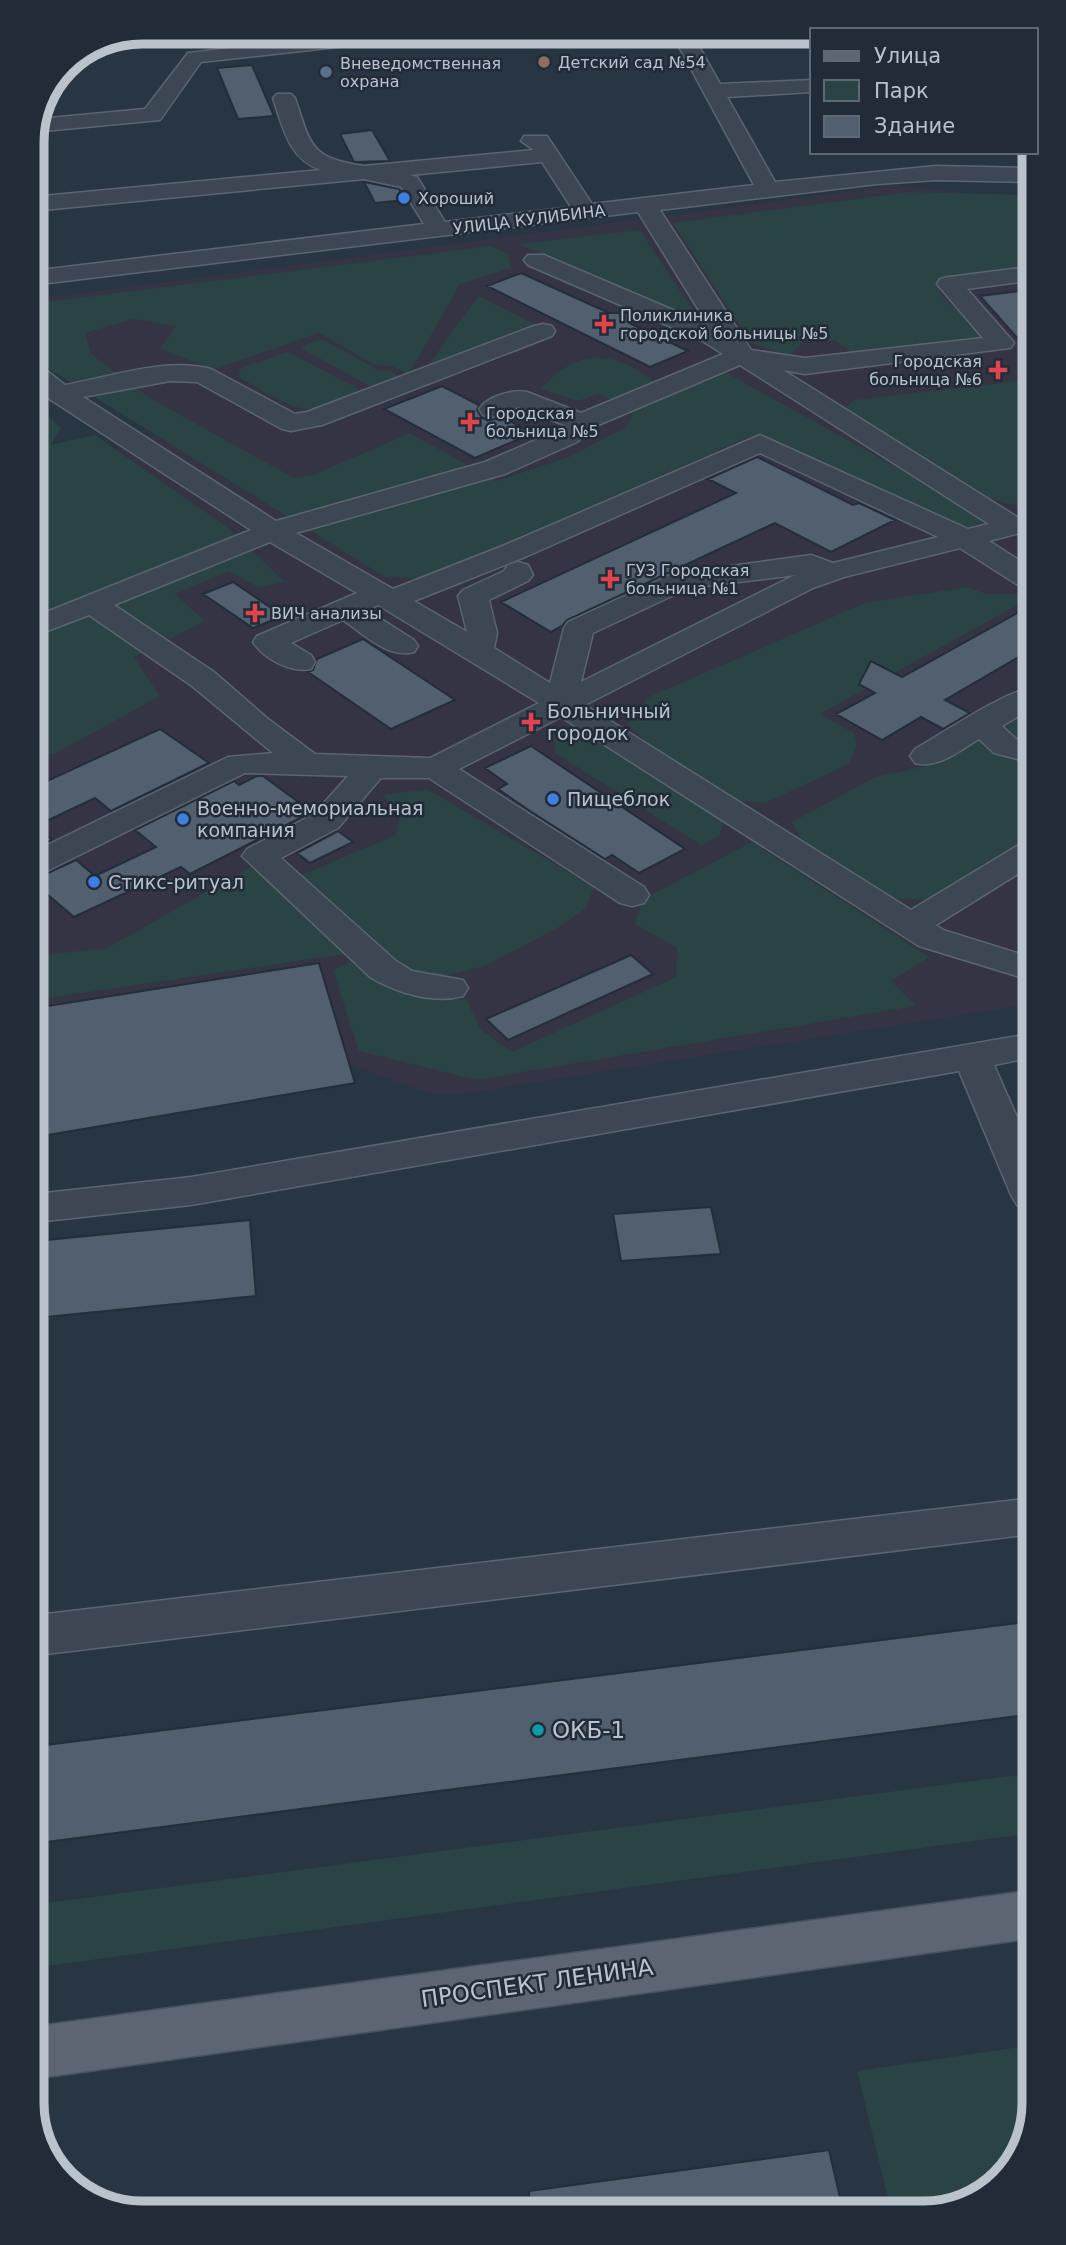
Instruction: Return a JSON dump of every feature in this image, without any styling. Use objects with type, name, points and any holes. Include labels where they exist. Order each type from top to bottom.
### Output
[{"type":"main road","name":"ПРОСПЕКТ ЛЕНИНА","points":[[44,2051],[1022,1916]]},
{"type":"street","points":[[46,125],[152,115],[195,57],[311,44]]},
{"type":"street","points":[[688,44],[768,190]]},
{"type":"street","points":[[715,90],[810,86]]},
{"type":"street","points":[[44,256],[434,222],[409,182],[323,163],[308,155],[284,98]]},
{"type":"street","points":[[323,163],[538,141],[586,212]]},
{"type":"street","points":[[898,154],[918,174]]},
{"type":"street","points":[[44,203],[548,156]]},
{"type":"street","name":"УЛИЦА КУЛИБИНА","points":[[44,276],[434,222],[586,212],[918,174],[1022,175]]},
{"type":"street","points":[[645,205],[740,356]]},
{"type":"street","points":[[536,260],[710,335],[740,356],[1020,524]]},
{"type":"street","points":[[44,623],[272,531],[495,468],[568,436],[582,422],[740,356],[805,366],[1001,343],[949,284],[1022,275]]},
{"type":"street","points":[[60,394],[170,373],[202,374],[292,423],[313,419],[543,331]]},
{"type":"street","points":[[44,381],[272,531],[478,651],[560,706],[931,938],[1022,966]]},
{"type":"street","points":[[492,409],[519,398],[582,422]]},
{"type":"street","points":[[300,662],[268,642],[346,609],[515,551],[760,443],[964,538],[1022,575]]},
{"type":"street","points":[[44,860],[239,764],[270,761],[371,769],[436,768],[803,582],[834,571],[1020,524]]},
{"type":"street","points":[[387,596],[473,597],[518,575],[515,551]]},
{"type":"street","points":[[560,706],[579,628],[682,580],[811,564],[834,571]]},
{"type":"street","points":[[473,597],[482,633],[478,651]]},
{"type":"street","points":[[92,604],[203,679],[257,726],[309,764]]},
{"type":"street","points":[[346,609],[403,646]]},
{"type":"street","points":[[926,757],[1022,700]]},
{"type":"street","points":[[981,724],[1004,747],[1022,751]]},
{"type":"street","points":[[436,768],[632,895]]},
{"type":"street","points":[[371,769],[326,821],[260,856],[383,970],[403,981],[450,988]]},
{"type":"street","points":[[911,925],[1022,857]]},
{"type":"street","points":[[44,1207],[191,1191],[1022,1047]]},
{"type":"street","points":[[971,1055],[1022,1174]]},
{"type":"street","points":[[44,1634],[1022,1517]]},
{"type":"shaded area","name":"Больничный городок","points":[[897,185],[1022,201],[1022,1005],[454,1095],[432,1094],[349,1064],[44,1010],[44,477],[161,433],[44,355],[44,298]]},
{"type":"green space","points":[[910,192],[1022,195],[1022,270],[939,279],[940,294],[987,339],[857,356],[835,340],[806,340],[788,356],[751,343],[673,223]]},
{"type":"green space","points":[[640,230],[692,309],[681,314],[518,244]]},
{"type":"green space","points":[[491,246],[508,254],[511,268],[460,284],[409,374],[394,367],[373,364],[319,333],[214,369],[160,349],[176,326],[133,319],[85,333],[91,354],[150,398],[294,478],[313,475],[410,433],[496,481],[569,457],[626,427],[635,410],[598,394],[578,401],[541,389],[557,373],[573,363],[589,358],[605,358],[636,369],[669,393],[725,372],[977,512],[983,522],[969,527],[946,525],[753,435],[427,579],[385,577],[44,366],[46,302]]},
{"type":"green space","points":[[478,296],[540,327],[430,370],[428,366]]},
{"type":"green space","points":[[317,340],[326,341],[380,371],[390,370],[401,377],[369,386],[301,348]]},
{"type":"green space","points":[[288,352],[363,391],[327,407],[304,409],[282,401],[240,378],[239,369]]},
{"type":"green space","points":[[1022,381],[1022,507],[989,498],[843,410],[854,400]]},
{"type":"green space","points":[[44,413],[61,428],[51,445],[95,435],[227,527],[285,582],[258,587],[229,571],[175,594],[205,621],[134,657],[160,696],[56,753],[44,755]]},
{"type":"green space","points":[[967,587],[987,594],[1022,594],[1022,603],[820,714],[854,733],[857,744],[849,764],[765,803],[747,801],[738,804],[654,750],[628,724],[649,697],[865,603]]},
{"type":"green space","points":[[1022,716],[1022,844],[932,900],[896,899],[803,843],[792,822],[875,777],[935,764]]},
{"type":"green space","points":[[579,729],[724,821],[719,836],[701,845],[555,753],[554,739]]},
{"type":"green space","points":[[427,789],[594,887],[586,908],[559,927],[485,966],[440,977],[398,972],[297,877],[396,835],[400,817],[383,795]]},
{"type":"green space","points":[[752,842],[929,957],[891,981],[916,1006],[476,1080],[359,1051],[333,970],[356,959],[399,991],[467,1000],[480,1029],[512,1052],[676,977],[677,948],[635,924],[643,899]]},
{"type":"green space","points":[[256,864],[352,953],[44,999],[44,955],[107,948]]},
{"type":"green space","points":[[1022,1774],[1022,1834],[44,1966],[44,1903]]},
{"type":"green space","points":[[1022,2047],[1022,2103],[1020,2122],[1012,2147],[994,2173],[962,2194],[924,2201],[889,2201],[857,2071]]},
{"type":"building","points":[[252,65],[274,116],[238,119],[217,68]]},
{"type":"building","points":[[372,130],[390,161],[354,162],[340,134]]},
{"type":"building","points":[[364,182],[399,189],[406,200],[375,203]]},
{"type":"building","points":[[521,273],[609,313],[630,313],[629,323],[688,351],[650,367],[487,286]]},
{"type":"building","points":[[1022,291],[1022,343],[980,296]]},
{"type":"building","points":[[442,386],[479,405],[477,410],[482,418],[491,420],[501,417],[533,433],[475,458],[384,409]]},
{"type":"building","points":[[757,457],[853,505],[859,503],[895,520],[831,552],[775,523],[567,620],[551,632],[501,602],[736,493],[708,479]]},
{"type":"building","points":[[233,582],[283,616],[253,628],[203,594]]},
{"type":"building","points":[[1022,610],[1022,655],[945,700],[970,713],[943,729],[921,717],[882,740],[836,714],[875,693],[859,684],[871,661],[902,677]]},
{"type":"building","points":[[363,639],[455,700],[391,729],[308,672],[313,670],[317,659]]},
{"type":"building","points":[[160,729],[209,763],[111,811],[95,798],[44,822],[44,782]]},
{"type":"building","points":[[531,746],[685,849],[639,873],[612,855],[605,859],[527,809],[498,789],[507,784],[485,768]]},
{"type":"building","points":[[257,776],[263,776],[312,812],[190,874],[181,867],[74,917],[44,892],[44,874],[76,860],[95,876],[156,847],[135,830],[234,781],[239,785]]},
{"type":"building","points":[[338,831],[353,842],[310,863],[297,853]]},
{"type":"building","points":[[44,833],[52,840],[44,844]]},
{"type":"building","points":[[631,955],[653,974],[508,1040],[486,1019]]},
{"type":"building","points":[[319,963],[355,1083],[44,1136],[44,1007]]},
{"type":"building","points":[[711,1207],[721,1254],[621,1261],[613,1214]]},
{"type":"building","points":[[250,1220],[256,1296],[44,1317],[44,1240]]},
{"type":"building","name":"ОКБ-1","points":[[1022,1622],[1022,1715],[44,1842],[44,1745]]},
{"type":"building","points":[[829,2150],[841,2201],[530,2201],[529,2191]]},
{"type":"place","name":"Детский сад №54","points":[[544,62]]},
{"type":"place","name":"Вневедомственная охрана","points":[[326,72]]},
{"type":"place","name":"Хороший","points":[[404,198]]},
{"type":"place","name":"Поликлиника городской больницы №5","points":[[604,324]]},
{"type":"place","name":"Городская больница №6","points":[[998,370]]},
{"type":"place","name":"Городская больница №5","points":[[470,422]]},
{"type":"place","name":"ГУЗ Городская больница №1","points":[[610,579]]},
{"type":"place","name":"ВИЧ анализы","points":[[255,613]]},
{"type":"place","name":"Больничный городок","points":[[531,722]]},
{"type":"place","name":"Пищеблок","points":[[553,799]]},
{"type":"place","name":"Военно-мемориальная компания","points":[[183,819]]},
{"type":"place","name":"Стикс-ритуал","points":[[94,882]]},
{"type":"place","name":"ОКБ-1","points":[[538,1730]]}]
